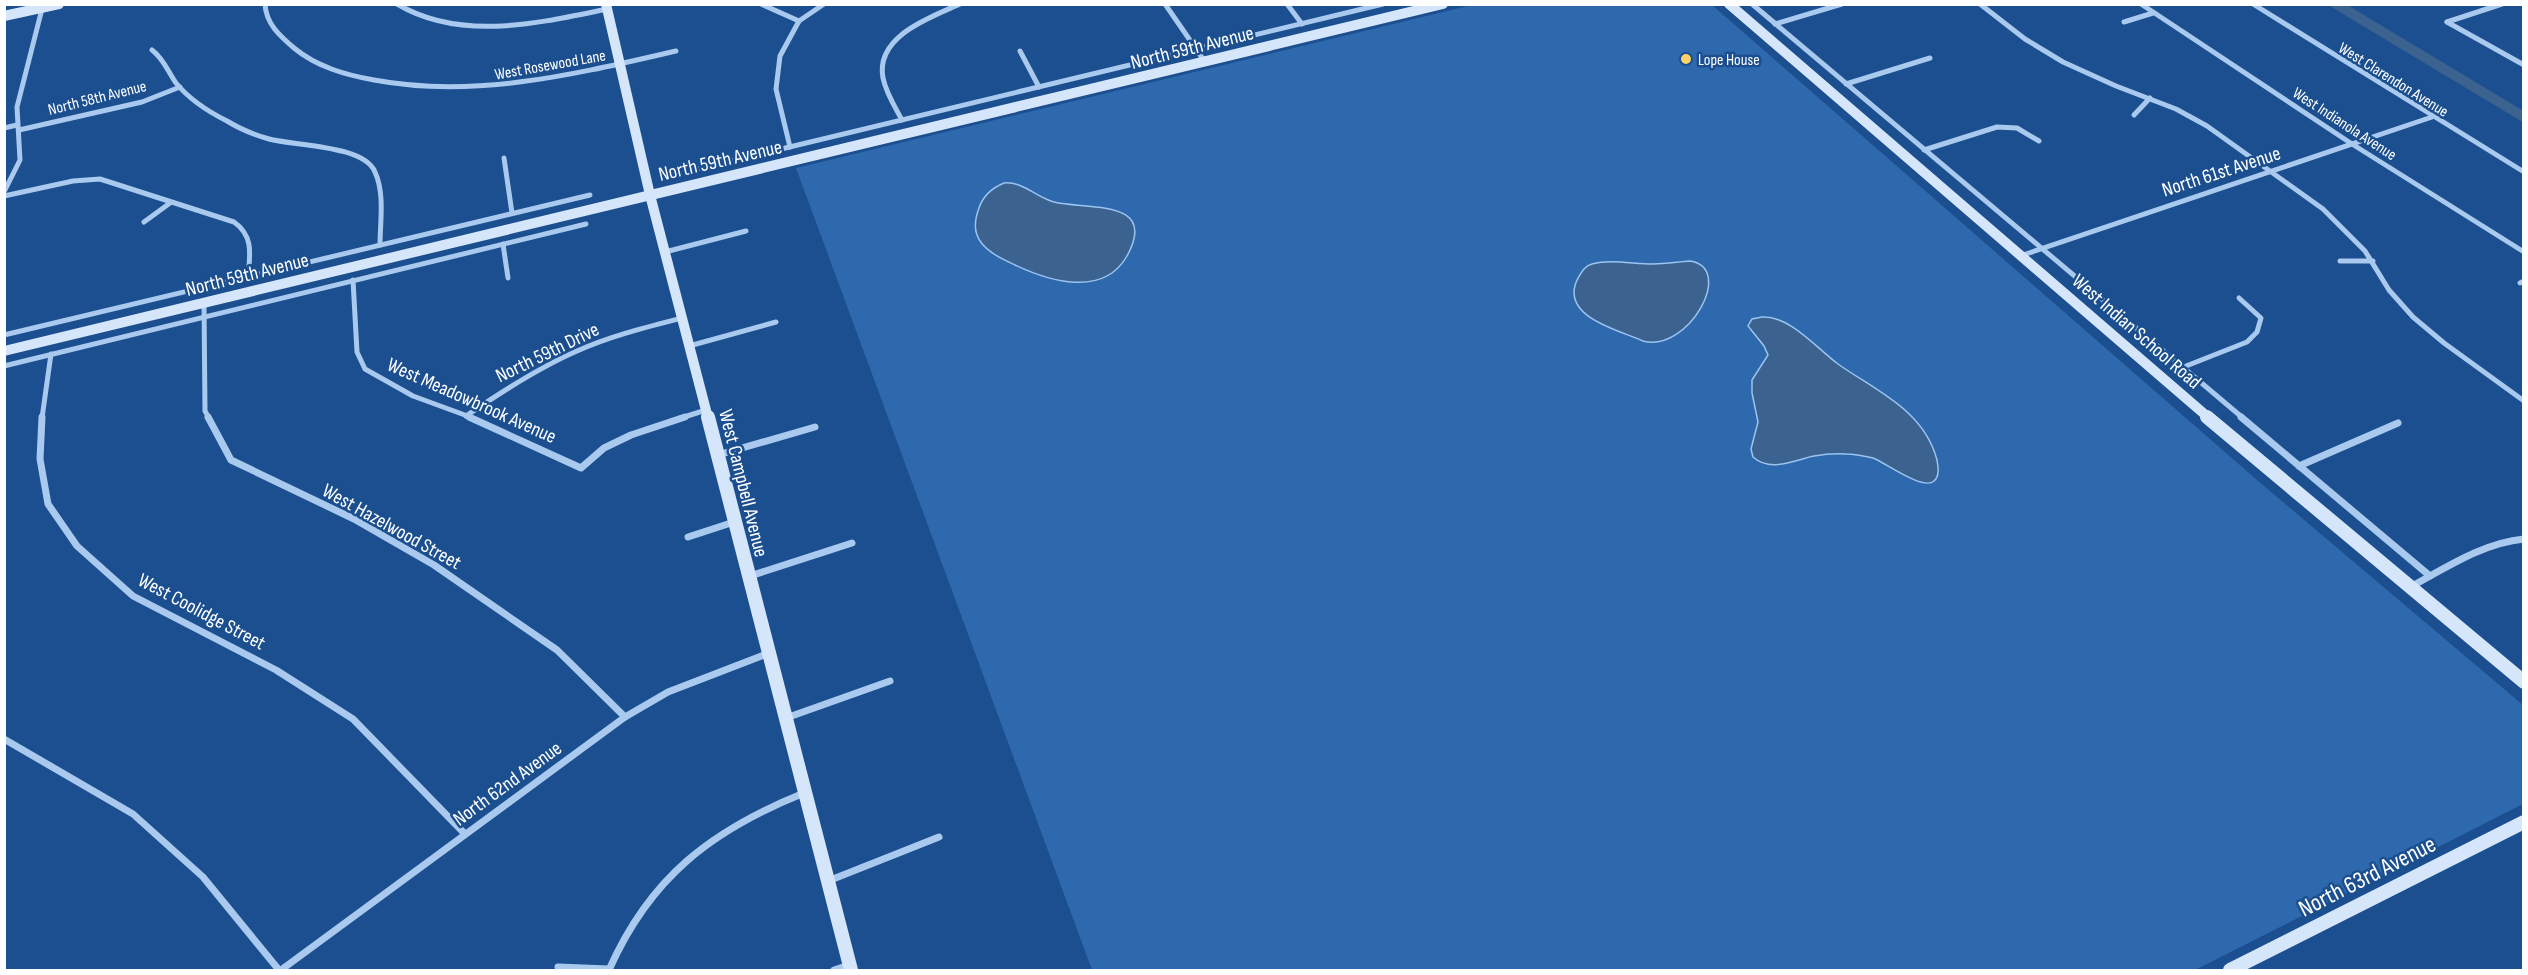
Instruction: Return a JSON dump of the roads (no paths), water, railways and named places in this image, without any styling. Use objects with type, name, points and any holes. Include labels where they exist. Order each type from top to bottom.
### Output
[{"type":"main road","points":[[4,16],[59,4]]},
{"type":"main road","name":"North 59th Avenue","points":[[4,351],[1443,4]]},
{"type":"main road","name":"West Indian School Road","points":[[1729,4],[2264,465],[2523,682]]},
{"type":"main road","name":"West Campbell Avenue","points":[[606,7],[650,195],[850,968]]},
{"type":"main road","name":"North 63rd Avenue","points":[[2230,970],[2523,822]]},
{"type":"street","name":"West Rosewood Lane","points":[[265,4],[272,28],[299,53],[335,72],[383,83],[442,88],[493,87],[552,79],[620,64]]},
{"type":"street","points":[[397,4],[429,20],[477,26],[517,26],[606,7]]},
{"type":"street","points":[[760,4],[799,21]]},
{"type":"street","points":[[790,147],[776,89],[780,56],[799,21],[824,4]]},
{"type":"street","points":[[902,120],[884,84],[882,74],[885,56],[889,49],[915,24],[960,4]]},
{"type":"street","points":[[1165,4],[1205,62]]},
{"type":"street","points":[[1287,4],[1302,24]]},
{"type":"street","name":"North 59th Avenue","points":[[690,171],[1383,4]]},
{"type":"street","name":"West Indian School Road","points":[[1752,4],[2430,576]]},
{"type":"street","points":[[1775,24],[1842,4]]},
{"type":"street","points":[[1980,4],[2042,51],[2084,73],[2150,98],[2207,126],[2271,171],[2336,219],[2373,261],[2389,290],[2420,323],[2523,401]]},
{"type":"street","name":"West Indianola Avenue","points":[[2141,4],[2352,144],[2523,252]]},
{"type":"street","name":"West Clarendon Avenue","points":[[2253,4],[2523,172]]},
{"type":"street","points":[[2502,4],[2447,22],[2523,65]]},
{"type":"street","points":[[4,194],[20,160],[17,107],[43,6]]},
{"type":"street","points":[[2124,22],[2153,13]]},
{"type":"street","points":[[152,50],[159,54],[180,87],[211,112],[258,136],[355,155],[370,163],[379,174],[380,245]]},
{"type":"street","points":[[620,64],[676,51]]},
{"type":"street","points":[[1020,51],[1039,87]]},
{"type":"street","points":[[1846,84],[1930,58]]},
{"type":"street","name":"North 58th Avenue","points":[[4,128],[142,102],[180,87]]},
{"type":"street","points":[[2134,114],[2150,98]]},
{"type":"street","name":"North 61st Avenue","points":[[2020,256],[2432,117]]},
{"type":"street","points":[[1924,150],[1997,127],[2017,128],[2039,141]]},
{"type":"street","points":[[504,158],[512,213]]},
{"type":"street","points":[[4,194],[73,181],[100,179],[234,222],[243,227],[250,240],[248,277]]},
{"type":"street","name":"North 59th Avenue","points":[[4,335],[590,195]]},
{"type":"street","points":[[144,222],[170,203]]},
{"type":"street","name":"North 59th Avenue","points":[[4,366],[586,224]]},
{"type":"street","points":[[665,252],[746,231]]},
{"type":"street","points":[[503,244],[508,278]]},
{"type":"street","points":[[2340,261],[2373,261]]},
{"type":"street","name":"West Meadowbrook Avenue","points":[[353,280],[357,352],[365,369],[413,396],[466,416],[581,468],[604,448],[631,435],[706,410]]},
{"type":"street","points":[[2181,368],[2255,337],[2260,330],[2261,318],[2239,298]]},
{"type":"street","name":"West Hazelwood Street","points":[[204,303],[205,411],[231,460],[354,519],[434,566],[557,650],[625,717]]},
{"type":"street","name":"North 59th Drive","points":[[466,416],[528,376],[578,351],[637,330],[682,318]]},
{"type":"street","points":[[689,346],[776,322]]},
{"type":"street","name":"West Coolidge Street","points":[[51,354],[42,420],[40,459],[48,504],[77,546],[133,596],[276,670],[353,719],[465,834]]},
{"type":"street","points":[[2299,466],[2398,423]]},
{"type":"street","points":[[717,456],[816,426]]},
{"type":"street","points":[[688,537],[734,522]]},
{"type":"street","points":[[2410,586],[2497,543],[2523,539]]},
{"type":"street","points":[[748,577],[852,543]]},
{"type":"street","name":"North 62nd Avenue","points":[[280,970],[625,717],[668,692],[769,653]]},
{"type":"street","points":[[786,718],[890,681]]},
{"type":"street","points":[[4,739],[133,814],[203,877],[280,970]]},
{"type":"street","points":[[558,967],[609,970],[647,903],[703,844],[742,820],[805,793]]},
{"type":"street","points":[[828,880],[939,837]]},
{"type":"street","points":[[834,970],[850,968]]},
{"type":"waterway","points":[[2336,4],[2524,117]]},
{"type":"place","name":"Lope House","points":[[1686,59]]}]
